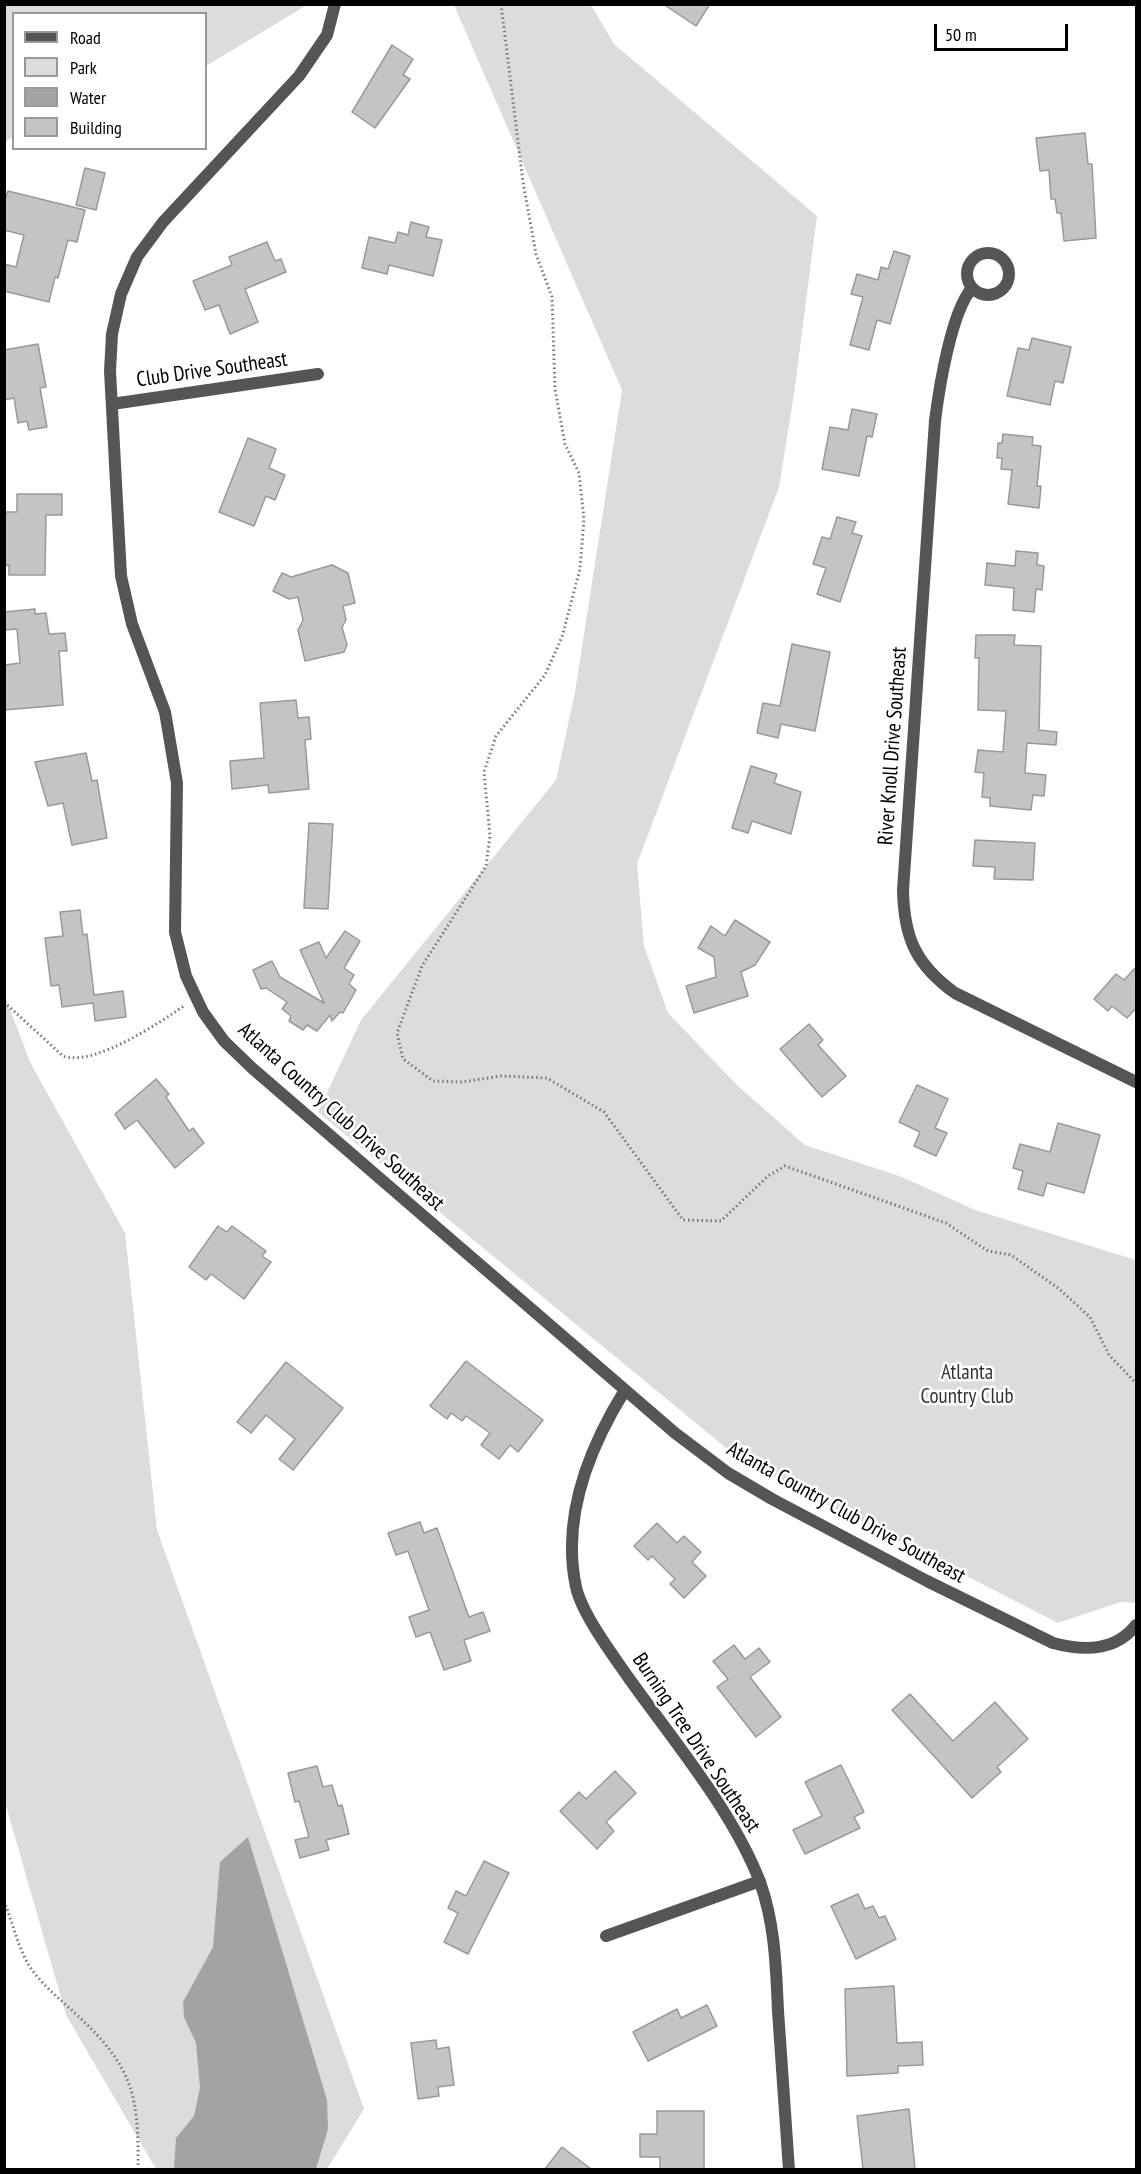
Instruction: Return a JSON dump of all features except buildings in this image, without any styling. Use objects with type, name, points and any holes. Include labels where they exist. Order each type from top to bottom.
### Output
[{"type":"street","name":"Atlanta Country Club Drive Southeast","points":[[334,4],[327,35],[299,76],[163,222],[137,257],[121,294],[112,334],[112,404],[122,576],[132,624],[157,686],[171,738],[177,783],[175,932],[186,976],[196,999],[212,1026],[236,1054],[701,1454],[814,1523],[1041,1638],[1065,1646],[1094,1649],[1113,1644],[1137,1625]]},
{"type":"street","name":"River Knoll Drive Southeast","points":[[972,288],[961,304],[939,389],[935,421],[903,890],[908,932],[913,949],[923,964],[936,980],[955,993],[1137,1082]]},
{"type":"street","name":"Club Drive Southeast","points":[[112,404],[318,374]]},
{"type":"street","name":"Burning Tree Drive Southeast","points":[[626,1390],[607,1419],[579,1490],[573,1521],[572,1555],[577,1590],[612,1654],[742,1841],[759,1881],[773,1934],[789,2169]]},
{"type":"street","points":[[606,1936],[759,1881]]},
{"type":"path","points":[[501,4],[528,213],[536,254],[552,297],[555,389],[565,444],[579,473],[584,519],[580,569],[562,637],[545,675],[496,736],[484,772],[490,836],[486,866],[422,966],[397,1033],[403,1059],[433,1081],[462,1082],[501,1076],[547,1077],[604,1112],[683,1220],[721,1221],[768,1176],[785,1166],[946,1222],[988,1251],[1011,1255],[1058,1288],[1090,1317],[1109,1355],[1137,1383]]},
{"type":"path","points":[[4,1002],[63,1056],[71,1059],[99,1052],[127,1040],[196,999]]},
{"type":"path","points":[[4,1901],[27,1962],[47,1988],[78,2016],[121,2063],[132,2091],[139,2129],[138,2169]]},
{"type":"green space","points":[[5,4],[307,4],[207,65],[207,12],[12,12],[12,138],[5,142]]},
{"type":"green space","name":"Atlanta Country Club","points":[[454,5],[591,5],[614,44],[817,216],[794,394],[779,487],[637,864],[644,946],[668,1013],[738,1086],[805,1145],[902,1177],[975,1210],[1136,1260],[1136,1603],[1121,1602],[1058,1623],[742,1461],[318,1112],[361,1020],[556,780],[575,692],[622,390]]},
{"type":"green space","points":[[4,994],[31,1064],[125,1233],[157,1530],[364,2109],[327,2169],[156,2169],[66,2015],[5,1802]]},
{"type":"water","points":[[248,1837],[327,2100],[328,2129],[316,2169],[174,2169],[176,2138],[194,2116],[200,2088],[196,2043],[184,2017],[183,2002],[213,1947],[220,1862]]}]
